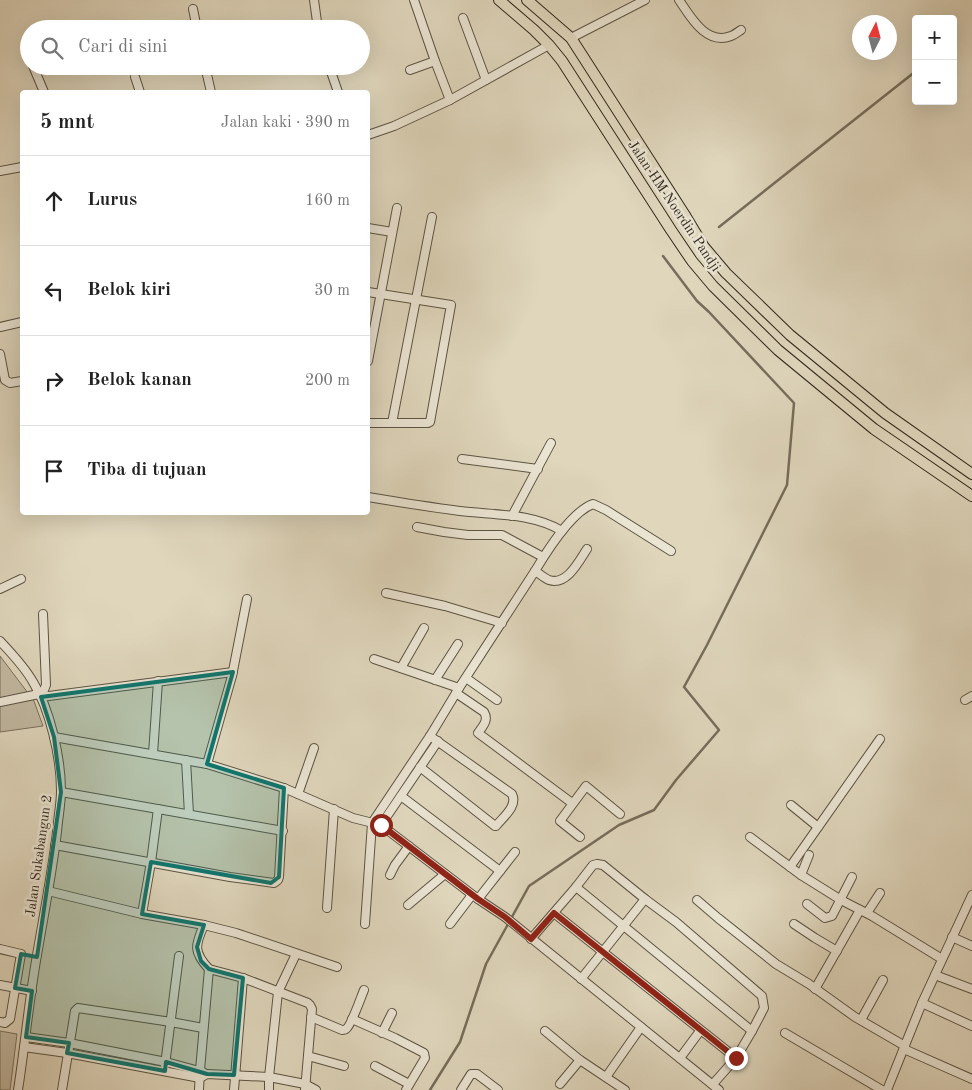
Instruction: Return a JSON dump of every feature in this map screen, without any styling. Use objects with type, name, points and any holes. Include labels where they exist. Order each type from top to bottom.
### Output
[{"type":"main road","name":"Jalan HM Noerdin Pandji","points":[[498,0],[550,45],[671,230],[692,261],[713,286],[778,350],[874,429],[972,496]]},
{"type":"main road","name":"Jalan HM Noerdin Pandji","points":[[527,0],[571,38],[704,247],[726,273],[790,335],[884,413],[972,474]]},
{"type":"street","points":[[314,0],[317,20]]},
{"type":"street","points":[[414,0],[450,100]]},
{"type":"street","points":[[571,38],[645,0]]},
{"type":"street","points":[[679,0],[696,24],[710,35],[717,37],[732,36],[741,30]]},
{"type":"street","points":[[193,9],[195,20]]},
{"type":"street","points":[[463,18],[486,80]]},
{"type":"street","points":[[370,134],[394,126],[450,100],[550,45]]},
{"type":"street","points":[[410,70],[435,61]]},
{"type":"street","points":[[37,75],[43,90]]},
{"type":"street","points":[[207,75],[211,90]]},
{"type":"street","points":[[332,75],[337,90]]},
{"type":"street","points":[[135,78],[139,90]]},
{"type":"street","points":[[0,172],[20,168]]},
{"type":"street","points":[[370,350],[397,208]]},
{"type":"street","points":[[392,423],[432,217]]},
{"type":"street","points":[[370,228],[392,232]]},
{"type":"street","points":[[370,292],[451,305],[430,422],[370,423]]},
{"type":"street","points":[[0,327],[20,322]]},
{"type":"street","points":[[0,354],[5,380],[10,383],[20,381]]},
{"type":"street","points":[[512,516],[551,443]]},
{"type":"street","points":[[462,458],[538,470]]},
{"type":"street","points":[[370,497],[460,511],[512,516],[547,524],[562,531]]},
{"type":"street","points":[[365,924],[372,822],[430,736],[562,531],[578,514],[593,504],[606,510],[671,551]]},
{"type":"street","points":[[417,527],[468,535],[502,535],[543,558]]},
{"type":"street","points":[[535,571],[549,580],[560,580],[569,574],[587,549]]},
{"type":"street","points":[[0,589],[21,579]]},
{"type":"street","points":[[386,593],[445,606],[502,623]]},
{"type":"street","points":[[207,764],[233,672],[247,600]]},
{"type":"street","points":[[40,696],[46,684],[43,614]]},
{"type":"street","points":[[400,668],[424,628]]},
{"type":"street","name":"Jalan Sukabangun 2","points":[[0,641],[24,668],[40,696],[54,737],[60,769],[61,792],[55,845],[18,1090]]},
{"type":"street","points":[[435,680],[458,644]]},
{"type":"street","points":[[374,659],[435,680],[458,691],[487,716],[478,733],[572,803]]},
{"type":"street","points":[[0,702],[233,672]]},
{"type":"street","points":[[466,678],[497,700]]},
{"type":"street","points":[[152,754],[158,681]]},
{"type":"street","points":[[420,767],[495,826],[512,806],[514,799],[512,794],[430,736]]},
{"type":"street","points":[[54,737],[207,764],[284,788],[353,818],[381,825],[475,897],[505,917],[531,939],[716,1087],[736,1058],[764,1008],[762,996],[676,922],[600,864],[594,865],[531,939]]},
{"type":"street","points":[[790,867],[880,739]]},
{"type":"street","points":[[381,825],[438,741]]},
{"type":"street","points":[[298,794],[314,748]]},
{"type":"street","points":[[186,760],[189,814]]},
{"type":"street","points":[[580,837],[560,821],[586,786],[620,814]]},
{"type":"street","points":[[55,845],[230,877],[274,882],[279,877],[284,788]]},
{"type":"street","points":[[61,792],[283,831]]},
{"type":"street","points":[[401,796],[500,871]]},
{"type":"street","points":[[791,805],[818,827]]},
{"type":"street","points":[[142,914],[158,809]]},
{"type":"street","points":[[327,908],[334,809]]},
{"type":"street","points":[[750,837],[801,875],[942,959]]},
{"type":"street","points":[[390,875],[409,846]]},
{"type":"street","points":[[450,924],[500,871],[515,852]]},
{"type":"street","points":[[801,875],[809,855]]},
{"type":"street","points":[[408,905],[445,874]]},
{"type":"street","points":[[807,904],[825,918],[832,916],[852,877]]},
{"type":"street","points":[[576,887],[752,1031]]},
{"type":"street","points":[[48,890],[142,914],[204,925],[236,933],[337,968]]},
{"type":"street","points":[[815,989],[837,951],[864,911],[880,893]]},
{"type":"street","points":[[887,1090],[922,1003],[952,937],[970,905],[972,895]]},
{"type":"street","points":[[581,979],[645,899]]},
{"type":"street","points":[[697,900],[776,964],[860,1020],[905,1047],[972,1079]]},
{"type":"street","points":[[554,913],[736,1058]]},
{"type":"street","points":[[794,924],[837,951]]},
{"type":"street","points":[[204,925],[196,947],[201,961],[209,969],[243,978],[312,1006],[305,1087]]},
{"type":"street","points":[[952,937],[972,946]]},
{"type":"street","points":[[0,949],[37,957]]},
{"type":"street","points":[[0,1022],[5,1023],[10,1019],[21,954]]},
{"type":"street","points":[[269,1090],[278,992],[296,954]]},
{"type":"street","points":[[165,1071],[179,956]]},
{"type":"street","points":[[199,1090],[202,1074],[209,969]]},
{"type":"street","points":[[935,975],[972,989]]},
{"type":"street","points":[[234,1090],[243,978]]},
{"type":"street","points":[[860,1020],[883,980]]},
{"type":"street","points":[[0,985],[32,991]]},
{"type":"street","points":[[311,1017],[342,1030],[347,1029],[364,990]]},
{"type":"street","points":[[922,1003],[972,1026]]},
{"type":"street","points":[[62,1090],[75,1011],[78,1008],[204,1028]]},
{"type":"street","points":[[382,1033],[392,1013]]},
{"type":"street","points":[[352,1019],[424,1053],[425,1058],[407,1087],[375,1066]]},
{"type":"street","points":[[606,1077],[641,1027]]},
{"type":"street","points":[[545,1031],[580,1060],[625,1090]]},
{"type":"street","points":[[680,1058],[700,1031]]},
{"type":"street","points":[[785,1033],[882,1090]]},
{"type":"street","points":[[26,1037],[69,1043],[166,1062],[202,1074]]},
{"type":"street","points":[[24,1047],[165,1071],[269,1077],[316,1090]]},
{"type":"street","points":[[308,1056],[344,1066]]},
{"type":"street","points":[[560,1084],[580,1060]]},
{"type":"street","points":[[461,1090],[473,1073],[498,1090]]},
{"type":"highlighted area","points":[[233,672],[207,764],[284,788],[279,877],[271,883],[151,862],[142,914],[204,925],[197,947],[201,961],[209,969],[243,978],[234,1075],[207,1074],[166,1062],[165,1071],[67,1053],[69,1043],[26,1037],[32,991],[15,988],[21,954],[37,957],[61,792],[54,737],[41,697]]},
{"type":"shaded area","points":[[0,656],[34,701],[43,726],[0,732]]},
{"type":"shaded area","points":[[0,1031],[17,1034],[10,1090],[0,1090]]},
{"type":"waterway","points":[[719,227],[912,74]]},
{"type":"waterway","points":[[430,1090],[460,1042],[486,964],[529,886],[619,825],[654,810],[676,780],[719,730],[684,687],[787,485],[794,403],[697,301],[663,256]]},
{"type":"route","points":[[381,825],[478,899],[505,917],[531,939],[554,913],[736,1058]]}]
